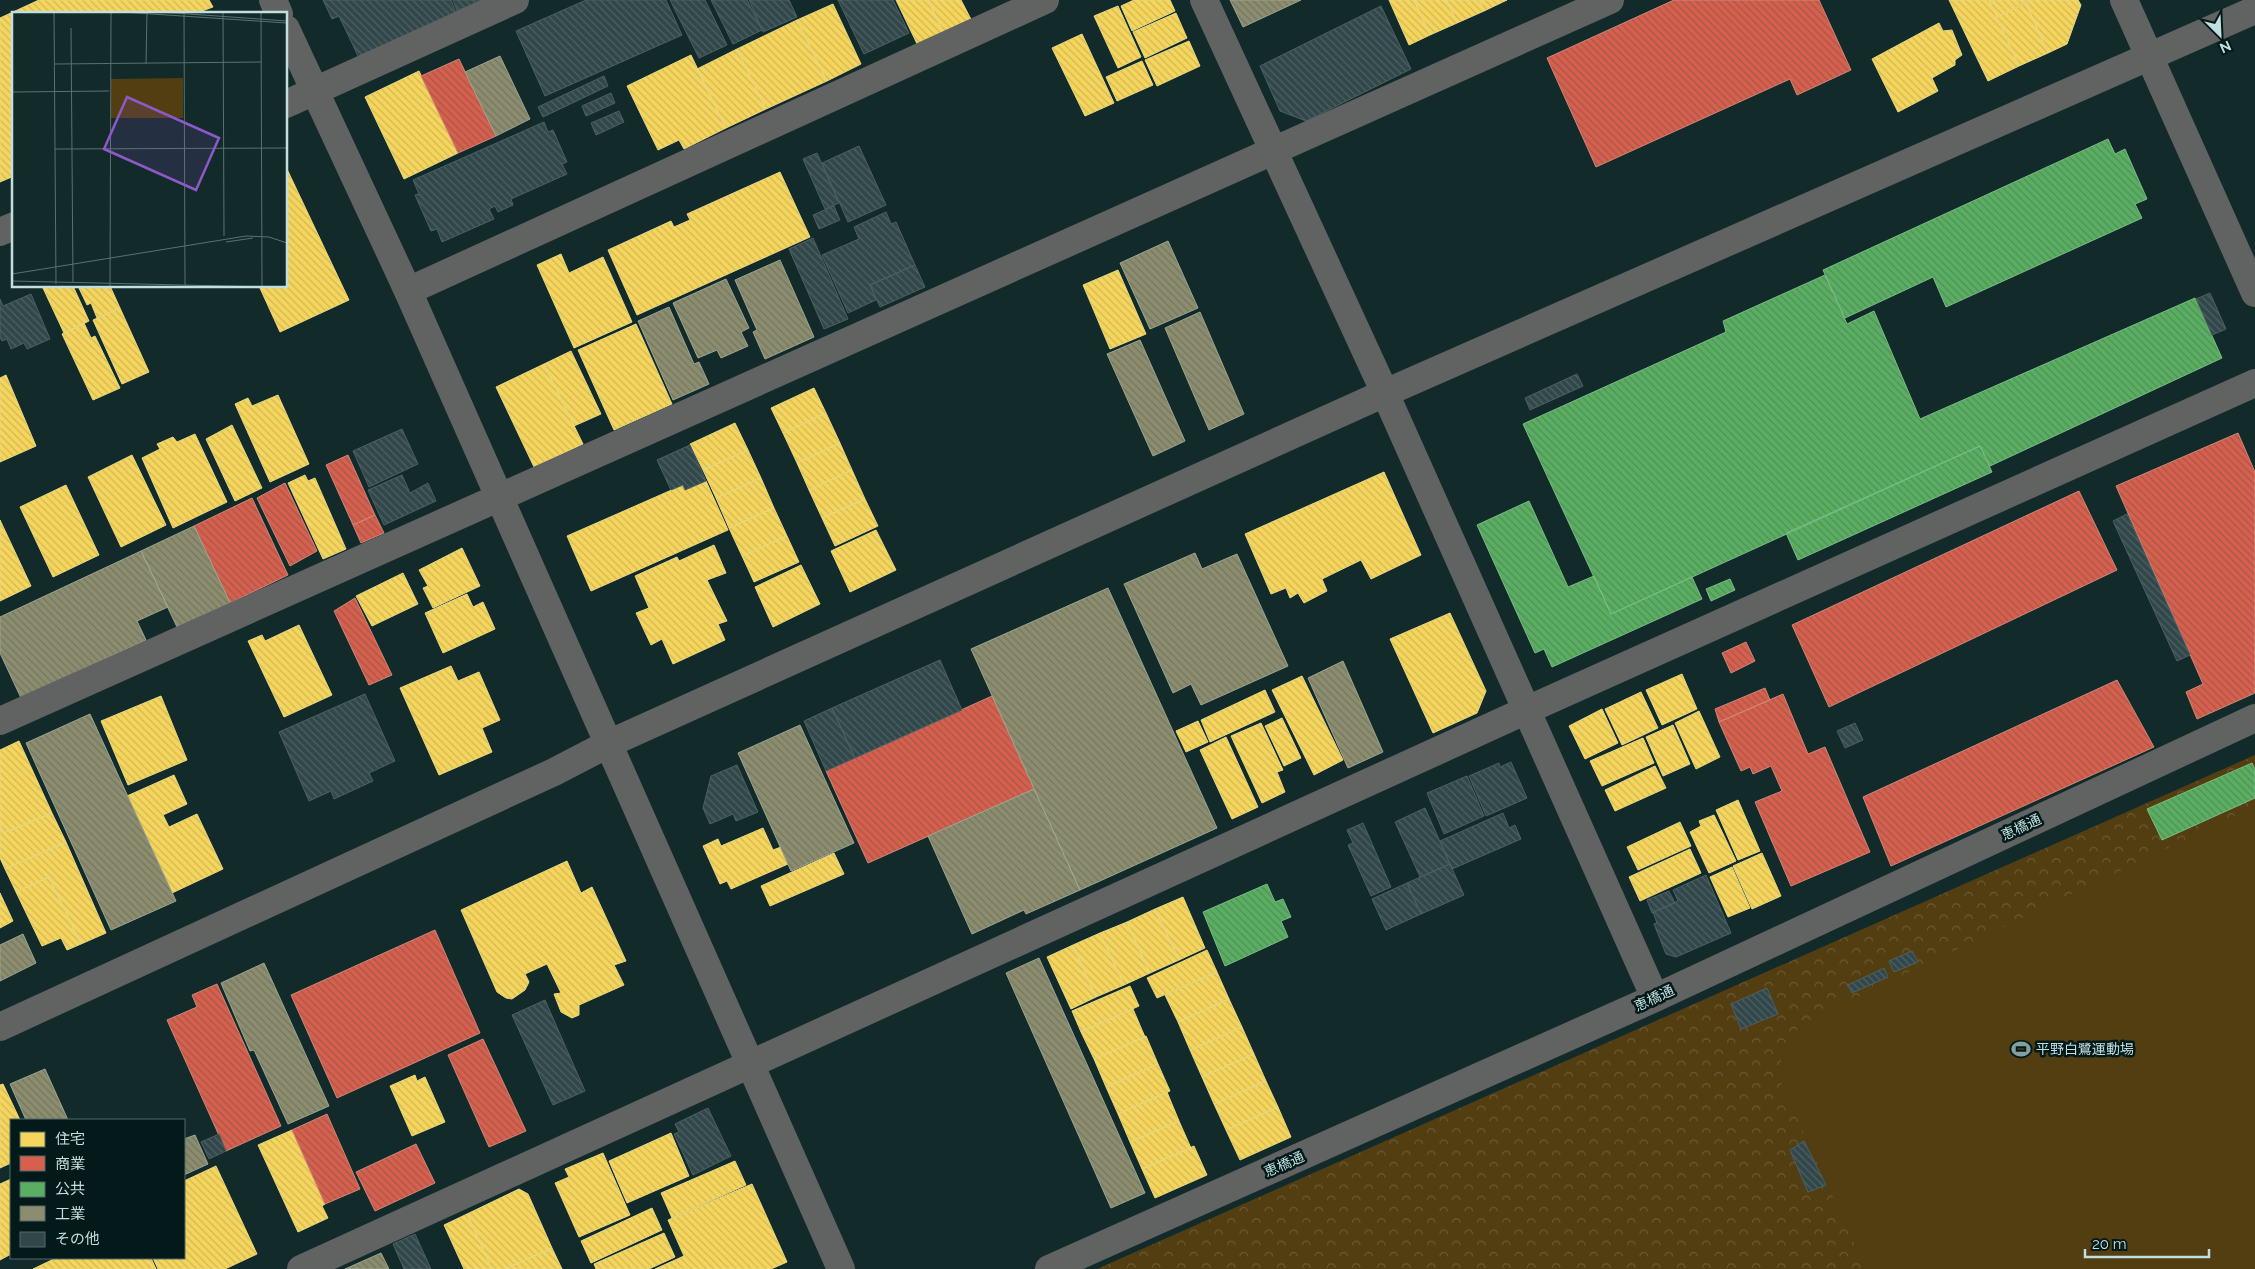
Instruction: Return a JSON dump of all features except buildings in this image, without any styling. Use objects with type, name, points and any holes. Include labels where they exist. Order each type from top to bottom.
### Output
[{"type":"street","points":[[273,0],[278,12]]},
{"type":"street","points":[[288,103],[515,0]]},
{"type":"street","points":[[408,291],[1045,0]]},
{"type":"street","points":[[1204,0],[1385,393],[1656,998]]},
{"type":"street","points":[[0,721],[1610,0]]},
{"type":"street","points":[[2124,0],[2255,293]]},
{"type":"street","points":[[0,1027],[554,772],[608,744],[1385,393],[2255,10]]},
{"type":"street","points":[[288,33],[408,291],[841,1269]]},
{"type":"street","points":[[0,232],[12,227]]},
{"type":"street","points":[[301,1269],[1528,710],[2255,383]]},
{"type":"street","name":"恵橋通","points":[[1049,1269],[1656,998],[2255,718]]},
{"type":"green space","points":[[2255,755],[2255,1269],[1097,1269]]},
{"type":"green space","name":"平野白鷺運動場","points":[[2255,806],[2255,1269],[1866,1269],[1776,1072],[1800,1025]]},
{"type":"place","name":"平野白鷺運動場","points":[[2021,1049]]}]
